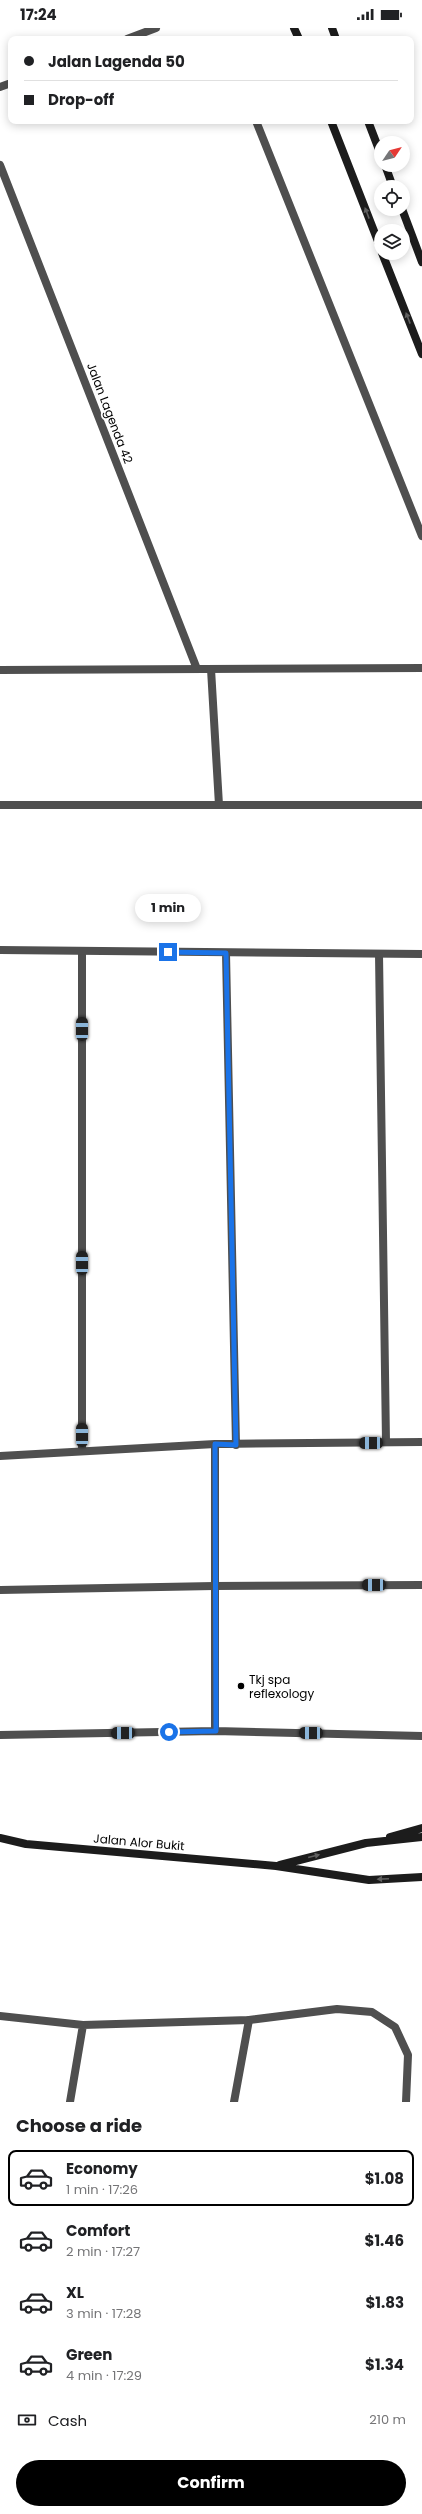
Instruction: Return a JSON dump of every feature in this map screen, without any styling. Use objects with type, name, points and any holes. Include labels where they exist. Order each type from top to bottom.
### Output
[{"type":"main road","points":[[332,124],[374,231]]},
{"type":"main road","points":[[369,124],[374,137]]},
{"type":"main road","points":[[405,216],[422,262]]},
{"type":"main road","points":[[385,260],[422,354]]},
{"type":"main road","points":[[366,1843],[422,1828]]},
{"type":"main road","name":"Jalan Alor Bukit","points":[[276,1866],[366,1843],[422,1837]]},
{"type":"main road","name":"Jalan Alor Bukit","points":[[0,1838],[26,1844],[276,1866],[369,1880],[422,1877]]},
{"type":"street","points":[[135,36],[156,28]]},
{"type":"street","points":[[257,124],[422,536]]},
{"type":"street","name":"Jalan Lagenda 42","points":[[0,165],[197,669]]},
{"type":"street","points":[[0,670],[422,668]]},
{"type":"street","points":[[211,669],[219,805]]},
{"type":"street","points":[[0,805],[422,805]]},
{"type":"street","points":[[0,950],[422,954]]},
{"type":"street","points":[[82,951],[82,1451]]},
{"type":"street","points":[[226,953],[236,1445]]},
{"type":"street","points":[[379,954],[386,1442]]},
{"type":"street","points":[[0,1456],[215,1444],[236,1445],[422,1442]]},
{"type":"street","points":[[215,1444],[214,1586],[216,1731]]},
{"type":"street","points":[[0,1590],[214,1586],[422,1585]]},
{"type":"street","points":[[0,1735],[216,1731],[422,1736]]},
{"type":"street","points":[[0,2016],[83,2025],[248,2020],[336,2009],[372,2012],[395,2027],[408,2055],[406,2102]]},
{"type":"street","points":[[234,2102],[248,2020]]},
{"type":"street","points":[[70,2102],[83,2025]]},
{"type":"place","name":"Tkj spa reflexology","points":[[241,1686]]},
{"type":"route","points":[[168,952],[226,953],[236,1445],[215,1444],[214,1586],[216,1731],[169,1732]]}]
